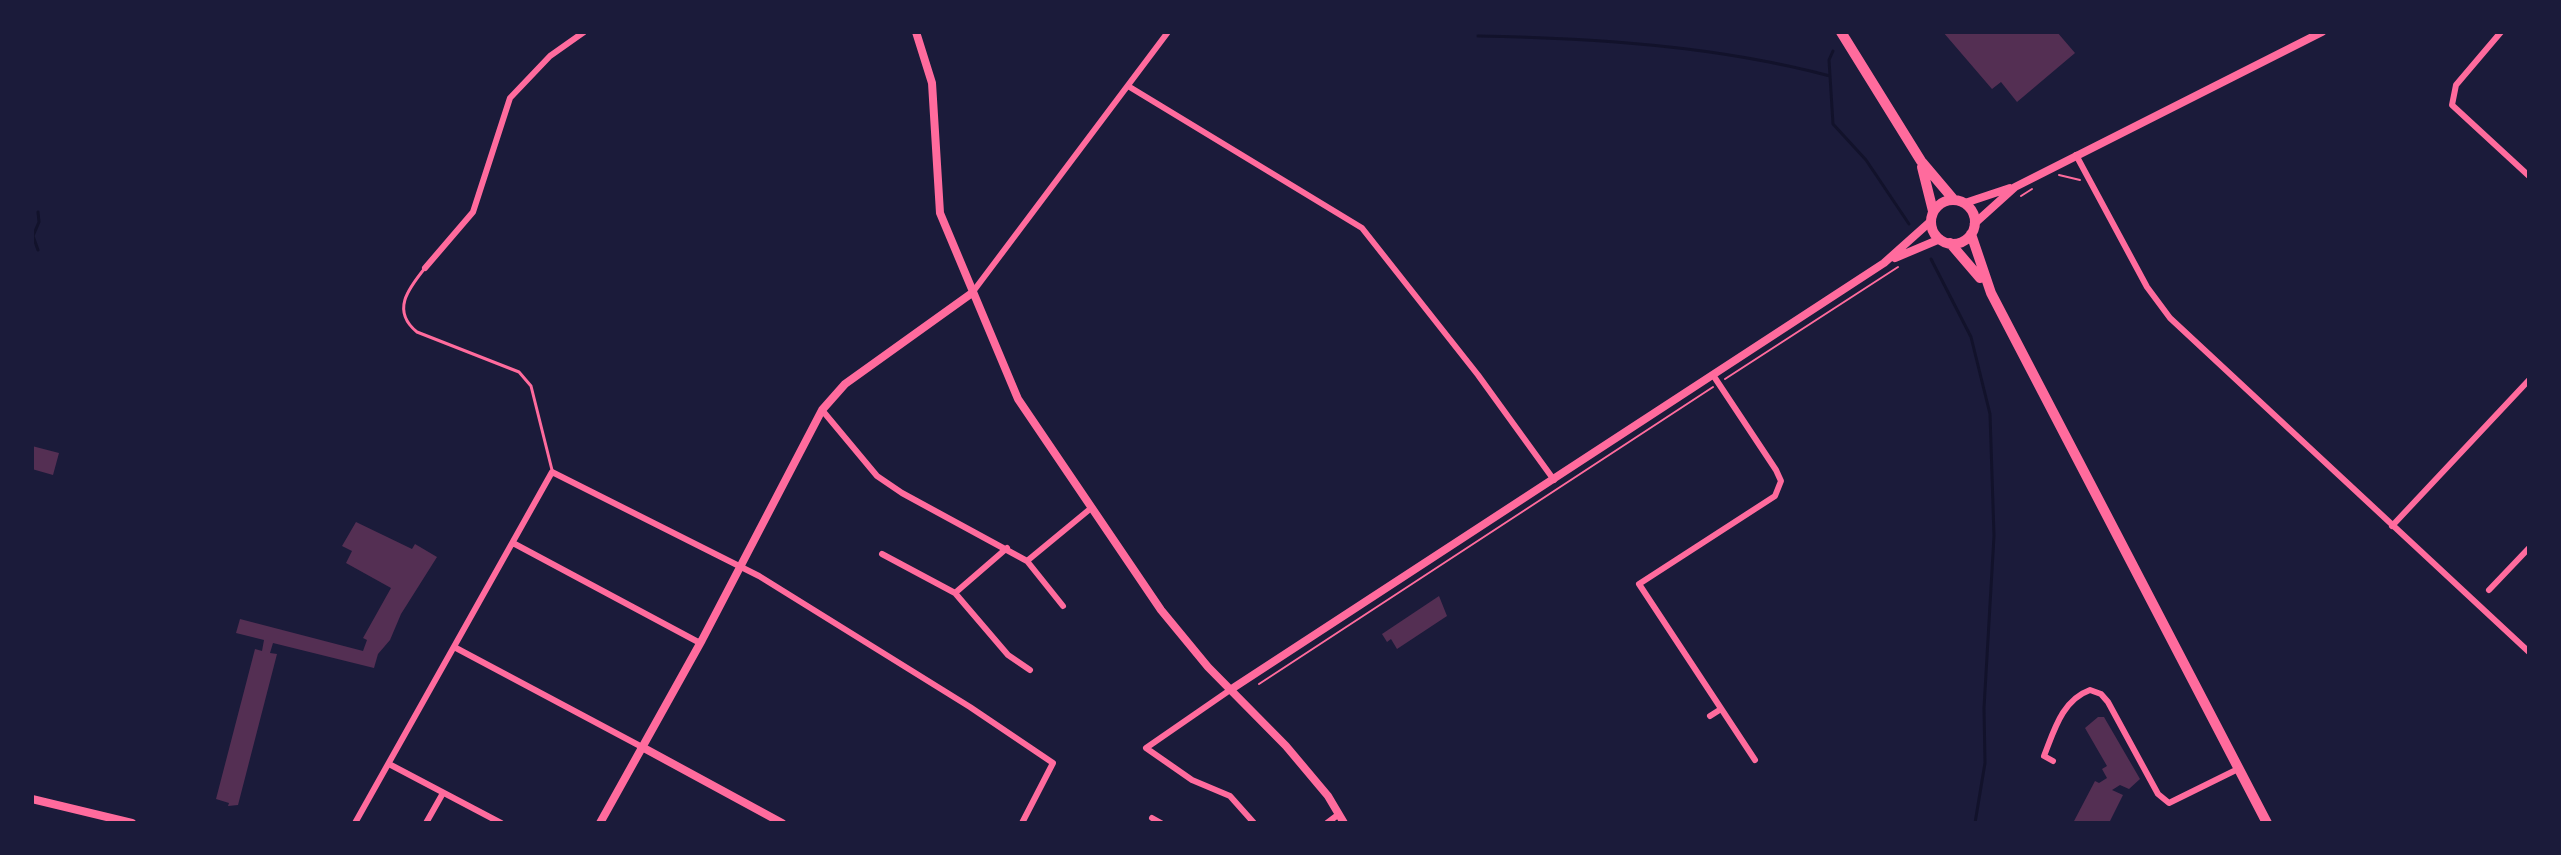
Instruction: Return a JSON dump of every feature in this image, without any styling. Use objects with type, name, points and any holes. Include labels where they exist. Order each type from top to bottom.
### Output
[{"type":"main road","points":[[1841,32],[1921,161],[1972,212],[1973,229],[1991,293]]},
{"type":"main road","points":[[1921,161],[1932,216],[1945,241],[1967,260],[1991,293],[2267,823]]},
{"type":"main road","points":[[1932,216],[1942,202],[1960,202]]},
{"type":"main road","points":[[1945,241],[1962,241],[1973,229]]},
{"type":"street","points":[[425,268],[473,212],[510,98],[550,56],[584,32]]},
{"type":"street","points":[[916,32],[932,83],[940,213],[1018,399],[1161,610],[1230,690],[1286,746],[1341,819],[1327,823]]},
{"type":"street","points":[[600,823],[700,643],[822,410],[845,384],[972,293],[1168,32]]},
{"type":"street","points":[[1960,202],[2015,187],[2322,32]]},
{"type":"street","points":[[2501,32],[2456,85],[2452,105],[2529,176]]},
{"type":"street","points":[[1128,86],[1362,228],[1478,375],[1554,480]]},
{"type":"street","points":[[2076,155],[2147,287],[2170,318],[2529,652]]},
{"type":"street","points":[[1973,229],[2015,187]]},
{"type":"street","points":[[1252,822],[1230,796],[1192,780],[1146,748],[1554,480],[1716,379],[1884,263],[1932,216]]},
{"type":"street","points":[[1884,263],[1945,241]]},
{"type":"street","points":[[1630,590],[1778,492],[1780,475],[1716,379]]},
{"type":"street","points":[[2392,526],[2529,380]]},
{"type":"street","points":[[822,410],[877,476],[902,493],[1027,561],[1063,606]]},
{"type":"street","points":[[355,823],[456,648],[552,472],[740,567],[970,707],[1053,763],[1022,823]]},
{"type":"street","points":[[1027,561],[1090,509]]},
{"type":"street","points":[[513,543],[700,643]]},
{"type":"street","points":[[955,593],[1007,548]]},
{"type":"street","points":[[2489,590],[2529,548]]},
{"type":"street","points":[[882,554],[955,593],[1008,655],[1030,670]]},
{"type":"street","points":[[1639,584],[1721,709],[1751,746],[1755,760]]},
{"type":"street","points":[[456,648],[771,820],[782,823]]},
{"type":"street","points":[[2053,761],[2044,756],[2060,719],[2070,702],[2090,690],[2101,694],[2108,702],[2148,784],[2169,803],[2238,769]]},
{"type":"street","points":[[1710,716],[1721,709]]},
{"type":"street","points":[[389,764],[501,823]]},
{"type":"street","points":[[426,823],[443,793]]},
{"type":"street","points":[[32,799],[132,823]]},
{"type":"street","points":[[1152,818],[1161,823]]},
{"type":"lane","points":[[425,268],[407,291],[402,307],[405,322],[417,332],[519,372],[531,386],[552,472]]},
{"type":"path","points":[[2059,175],[2083,181]]},
{"type":"path","points":[[2020,196],[2033,189]]},
{"type":"path","points":[[1259,684],[1716,379],[1906,262]]},
{"type":"building","points":[[1943,32],[2057,32],[2075,53],[2017,102],[2001,82],[1992,89]]},
{"type":"building","points":[[32,446],[59,453],[53,475],[32,469]]},
{"type":"building","points":[[356,522],[412,549],[415,544],[437,557],[401,614],[390,640],[378,654],[374,668],[273,643],[270,653],[277,654],[238,805],[228,806],[229,803],[216,799],[255,649],[262,651],[264,640],[236,633],[240,619],[363,651],[367,640],[363,638],[391,588],[346,563],[352,551],[342,546]]},
{"type":"building","points":[[1439,596],[1447,616],[1397,649],[1391,639],[1387,642],[1382,634]]},
{"type":"building","points":[[2098,717],[2104,717],[2140,779],[2129,789],[2120,785],[2112,790],[2123,795],[2109,823],[2073,823],[2095,781],[2099,783],[2107,778],[2102,769],[2107,766],[2085,728]]},
{"type":"waterway","points":[[1478,36],[1656,46],[1744,57],[1830,76]]},
{"type":"waterway","points":[[1833,51],[1829,60],[1833,124],[1866,160],[1909,224]]},
{"type":"waterway","points":[[38,212],[39,222],[33,236],[38,250]]},
{"type":"waterway","points":[[1931,259],[1971,337],[1990,414],[1994,536],[1984,708],[1985,763],[1975,823]]}]
